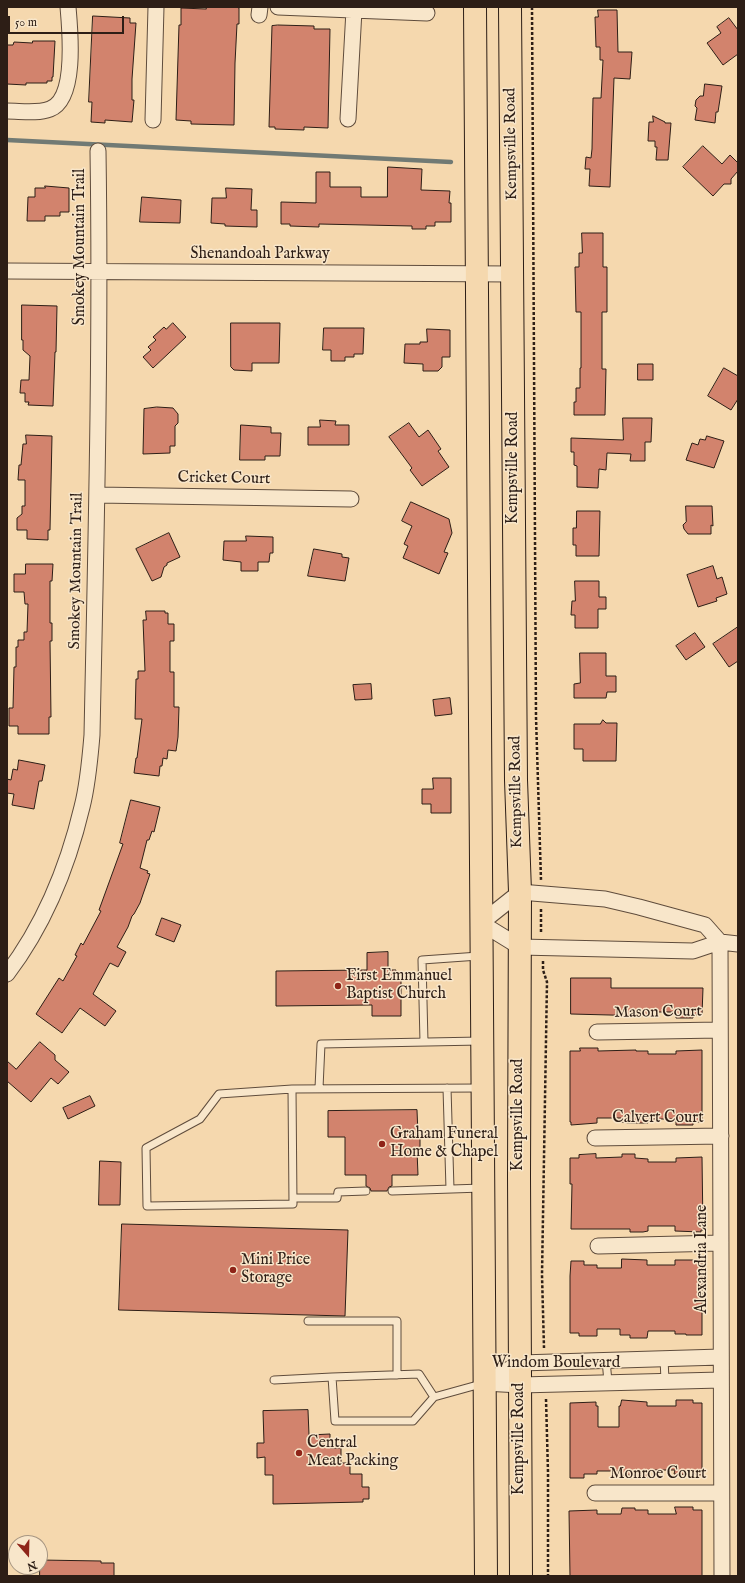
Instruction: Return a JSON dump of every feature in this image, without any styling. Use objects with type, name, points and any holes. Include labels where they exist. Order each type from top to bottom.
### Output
[{"type":"main road","points":[[475,7],[486,1576]]},
{"type":"main road","name":"Kempsville Road","points":[[510,7],[516,780],[531,893],[520,947],[518,1176],[521,1576]]},
{"type":"street","points":[[7,111],[39,112],[52,108],[61,99],[70,74],[71,44],[68,7]]},
{"type":"street","points":[[153,120],[156,7]]},
{"type":"street","points":[[278,7],[427,13]]},
{"type":"street","points":[[348,119],[354,10]]},
{"type":"street","name":"Smokey Mountain Trail","points":[[7,974],[17,961],[38,926],[55,889],[72,843],[82,806],[89,766],[92,734],[97,495],[100,272],[98,151]]},
{"type":"street","name":"Shenandoah Parkway","points":[[7,271],[512,274]]},
{"type":"street","name":"Cricket Court","points":[[97,495],[351,499]]},
{"type":"street","points":[[720,942],[705,925],[639,907],[605,899],[531,893],[481,923],[520,947],[693,951],[720,942],[738,944]]},
{"type":"street","name":"Alexandria Lane","points":[[720,942],[722,1576]]},
{"type":"street","name":"Mason Court","points":[[597,1032],[720,1030]]},
{"type":"street","name":"Calvert Court","points":[[595,1138],[721,1136]]},
{"type":"street","points":[[598,1246],[721,1243]]},
{"type":"street","name":"Windom Boulevard","points":[[484,1383],[520,1363],[721,1357]]},
{"type":"street","name":"Windom Boulevard","points":[[484,1383],[545,1384],[721,1380]]},
{"type":"street","name":"Monroe Court","points":[[595,1493],[722,1493]]},
{"type":"lane","points":[[424,1042],[422,960],[482,955]]},
{"type":"lane","points":[[319,1088],[321,1044],[482,1041]]},
{"type":"lane","points":[[292,1089],[293,1204],[147,1206],[146,1148],[200,1119],[219,1094],[292,1089],[319,1088],[483,1088]]},
{"type":"lane","points":[[447,1088],[450,1189]]},
{"type":"lane","points":[[392,1191],[484,1188]]},
{"type":"lane","points":[[293,1198],[337,1198],[338,1192],[366,1191]]},
{"type":"lane","points":[[308,1321],[397,1321],[397,1375]]},
{"type":"lane","points":[[664,1358],[665,1381]]},
{"type":"lane","points":[[606,1360],[608,1382]]},
{"type":"lane","points":[[274,1380],[419,1374],[434,1397]]},
{"type":"lane","points":[[332,1377],[335,1421],[413,1421],[434,1397],[484,1383]]},
{"type":"path","points":[[532,7],[536,717],[531,893],[542,948],[543,970],[547,982],[542,1274],[545,1362]]},
{"type":"path","points":[[545,1384],[548,1472],[548,1576]]},
{"type":"building","points":[[206,7],[239,8],[235,63],[234,125],[191,124],[191,121],[176,120],[179,25],[181,25],[181,8],[206,9]]},
{"type":"building","points":[[598,10],[617,10],[618,52],[632,52],[630,79],[614,78],[610,187],[589,186],[590,169],[585,169],[586,157],[591,158],[593,98],[601,98],[603,60],[600,60],[600,47],[596,47],[595,17],[598,17]]},
{"type":"building","points":[[93,16],[130,18],[130,23],[136,23],[132,79],[132,100],[134,100],[132,122],[105,120],[105,123],[91,122],[92,102],[89,102]]},
{"type":"building","points":[[729,18],[738,30],[738,54],[723,65],[707,43],[721,33],[717,27]]},
{"type":"building","points":[[272,26],[314,26],[314,29],[330,29],[328,128],[304,127],[304,130],[275,129],[275,127],[269,127]]},
{"type":"building","points":[[33,41],[55,41],[52,81],[47,81],[47,83],[26,83],[26,85],[7,84],[7,45],[13,45],[14,42],[32,43]]},
{"type":"building","points":[[705,84],[722,86],[715,123],[695,120],[697,108],[695,106],[696,100],[700,96],[703,96]]},
{"type":"building","points":[[653,116],[665,123],[671,123],[668,160],[656,160],[657,147],[655,147],[655,141],[648,141],[649,122],[653,122]]},
{"type":"building","points":[[703,146],[722,164],[730,155],[738,163],[738,171],[731,179],[731,184],[724,184],[713,196],[683,167]]},
{"type":"building","points":[[388,167],[422,169],[421,190],[450,191],[449,203],[451,203],[451,222],[435,222],[435,226],[426,226],[426,229],[412,229],[412,226],[319,224],[319,227],[290,226],[290,224],[281,224],[281,202],[316,203],[316,172],[330,172],[330,187],[361,187],[361,197],[387,197]]},
{"type":"building","points":[[45,186],[69,188],[69,212],[60,212],[60,216],[45,216],[45,221],[27,221],[28,197],[35,197],[35,188],[45,188]]},
{"type":"building","points":[[226,188],[252,189],[251,210],[257,210],[257,227],[225,226],[225,224],[211,223],[212,198],[226,198]]},
{"type":"building","points":[[142,197],[181,200],[180,223],[140,222]]},
{"type":"building","points":[[582,233],[603,233],[603,267],[607,267],[607,312],[602,312],[602,369],[606,369],[605,415],[574,415],[576,388],[580,388],[581,368],[581,312],[576,312],[575,267],[579,267],[579,253],[582,253]]},
{"type":"building","points":[[22,305],[57,306],[53,406],[28,405],[29,402],[25,402],[25,393],[20,393],[21,380],[29,380],[30,356],[23,350]]},
{"type":"building","points":[[173,323],[186,337],[153,368],[143,357],[151,350],[148,347],[156,340],[153,337],[164,327],[166,329]]},
{"type":"building","points":[[231,323],[280,323],[279,363],[252,363],[252,371],[234,370],[231,367]]},
{"type":"building","points":[[324,328],[364,328],[363,354],[354,354],[354,357],[345,357],[345,361],[331,361],[331,350],[323,350]]},
{"type":"building","points":[[427,329],[450,330],[450,357],[442,357],[442,367],[438,371],[423,371],[423,364],[404,363],[405,344],[420,344],[420,342],[427,342]]},
{"type":"building","points":[[638,364],[653,364],[653,380],[638,380]]},
{"type":"building","points":[[724,368],[738,376],[738,399],[731,410],[708,396]]},
{"type":"building","points":[[157,407],[173,408],[178,414],[178,423],[175,426],[175,446],[170,446],[170,453],[143,454],[144,409]]},
{"type":"building","points":[[623,418],[652,418],[651,442],[645,442],[645,461],[630,461],[631,454],[607,453],[606,470],[599,469],[598,488],[577,487],[577,466],[574,465],[574,452],[571,452],[571,438],[623,440]]},
{"type":"building","points":[[320,420],[336,421],[335,425],[349,425],[349,445],[308,445],[308,427],[320,427]]},
{"type":"building","points":[[409,423],[419,437],[428,430],[441,449],[438,451],[449,467],[422,486],[410,470],[412,468],[389,437]]},
{"type":"building","points":[[241,425],[271,427],[271,433],[281,433],[280,456],[265,456],[265,460],[240,460]]},
{"type":"building","points":[[26,435],[52,436],[50,530],[48,530],[48,540],[27,539],[27,530],[17,530],[17,518],[22,514],[22,506],[25,506],[25,480],[18,480],[19,465],[21,465],[23,444],[26,444]]},
{"type":"building","points":[[707,436],[724,441],[714,468],[686,460],[692,443],[698,445],[700,439],[705,440]]},
{"type":"building","points":[[411,502],[449,519],[452,533],[444,552],[448,553],[439,574],[403,558],[408,546],[404,544],[412,526],[402,521]]},
{"type":"building","points":[[686,506],[712,506],[713,526],[711,525],[711,534],[688,534],[683,525],[686,522]]},
{"type":"building","points":[[577,511],[600,511],[599,556],[576,556],[576,545],[573,545],[573,528],[576,528]]},
{"type":"building","points":[[169,533],[180,557],[167,563],[161,577],[152,581],[136,549]]},
{"type":"building","points":[[246,536],[273,537],[273,553],[270,553],[269,562],[258,562],[258,571],[241,571],[241,562],[223,560],[224,541],[246,541]]},
{"type":"building","points":[[314,549],[342,554],[342,557],[349,558],[345,581],[308,576]]},
{"type":"building","points":[[26,564],[53,564],[52,581],[50,581],[50,623],[52,623],[52,641],[50,641],[51,717],[49,717],[49,734],[18,734],[18,726],[9,726],[9,708],[13,708],[16,647],[18,647],[18,640],[24,640],[24,632],[27,632],[28,604],[25,604],[24,592],[14,592],[14,574],[25,574]]},
{"type":"building","points":[[713,566],[717,579],[722,577],[727,594],[716,598],[717,601],[698,607],[687,575]]},
{"type":"building","points":[[575,581],[599,581],[599,597],[606,597],[606,609],[598,609],[598,628],[575,628],[575,615],[571,615],[572,601],[575,601]]},
{"type":"building","points":[[146,611],[165,611],[165,613],[168,613],[168,624],[174,624],[174,641],[170,641],[170,672],[174,672],[174,707],[179,707],[178,737],[176,751],[168,750],[167,759],[163,758],[162,766],[160,766],[159,776],[134,773],[142,719],[135,719],[136,679],[138,679],[138,671],[145,671],[143,620],[146,620]]},
{"type":"building","points":[[738,627],[738,661],[729,667],[713,644]]},
{"type":"building","points":[[695,633],[705,647],[686,660],[676,646]]},
{"type":"building","points":[[580,653],[606,653],[606,676],[616,676],[616,692],[607,692],[606,698],[574,698],[574,684],[580,683]]},
{"type":"building","points":[[371,684],[372,699],[355,700],[353,685]]},
{"type":"building","points":[[450,698],[452,714],[435,716],[433,700]]},
{"type":"building","points":[[603,720],[606,723],[617,723],[616,761],[583,761],[583,749],[574,749],[574,724],[600,724]]},
{"type":"building","points":[[19,760],[45,765],[42,781],[39,781],[34,809],[12,805],[14,794],[7,793],[7,779],[11,780],[13,769],[17,770]]},
{"type":"building","points":[[433,778],[451,778],[451,813],[431,813],[431,804],[422,804],[422,789],[433,789]]},
{"type":"building","points":[[131,800],[160,807],[154,832],[152,831],[149,840],[147,840],[140,868],[148,871],[147,873],[150,874],[140,903],[117,947],[126,952],[118,967],[110,963],[93,994],[116,1011],[105,1026],[80,1008],[62,1033],[36,1014],[59,978],[63,981],[77,956],[75,955],[81,943],[83,945],[101,911],[99,910],[123,844],[120,843]]},
{"type":"building","points":[[162,918],[181,925],[174,942],[156,935]]},
{"type":"building","name":"First Emmanuel Baptist Church","points":[[388,952],[388,970],[396,970],[396,977],[401,977],[401,1016],[372,1016],[372,1005],[276,1006],[276,971],[367,970],[367,953]]},
{"type":"building","points":[[571,978],[611,978],[611,988],[703,988],[702,1015],[693,1015],[693,1018],[676,1018],[676,1012],[648,1012],[648,1016],[571,1014]]},
{"type":"building","points":[[40,1042],[55,1055],[55,1060],[69,1072],[58,1084],[51,1078],[31,1102],[7,1081],[7,1061],[16,1069]]},
{"type":"building","points":[[580,1048],[598,1048],[598,1051],[648,1051],[648,1054],[676,1054],[676,1051],[702,1050],[702,1122],[693,1122],[693,1125],[676,1125],[676,1119],[648,1119],[648,1123],[629,1123],[621,1122],[621,1118],[597,1118],[597,1123],[571,1125],[570,1051],[580,1051]]},
{"type":"building","points":[[90,1096],[95,1106],[68,1119],[63,1108]]},
{"type":"building","name":"Graham Funeral Home & Chapel","points":[[417,1110],[418,1134],[420,1134],[420,1151],[417,1151],[418,1175],[392,1175],[392,1186],[389,1187],[387,1191],[371,1191],[370,1188],[366,1186],[366,1175],[345,1175],[345,1137],[328,1137],[328,1111]]},
{"type":"building","points":[[596,1154],[596,1158],[622,1157],[622,1154],[635,1154],[635,1158],[648,1159],[648,1162],[676,1162],[676,1158],[702,1157],[703,1230],[701,1230],[701,1232],[675,1231],[675,1226],[648,1226],[648,1231],[643,1232],[630,1232],[630,1229],[571,1229],[572,1184],[570,1184],[570,1158],[579,1158],[579,1155]]},
{"type":"building","points":[[100,1161],[121,1162],[120,1205],[99,1205]]},
{"type":"building","name":"Mini Price Storage","points":[[122,1224],[348,1230],[345,1316],[119,1310]]},
{"type":"building","points":[[622,1259],[647,1260],[647,1265],[675,1265],[675,1260],[694,1260],[694,1262],[702,1262],[702,1335],[675,1334],[675,1331],[648,1331],[647,1338],[630,1338],[630,1335],[620,1335],[620,1329],[597,1329],[597,1336],[579,1336],[579,1333],[570,1333],[571,1261],[584,1261],[584,1265],[597,1265],[597,1268],[621,1268]]},
{"type":"building","points":[[622,1400],[647,1402],[647,1406],[676,1406],[676,1400],[693,1400],[693,1403],[702,1403],[702,1475],[674,1474],[675,1470],[648,1470],[647,1478],[630,1478],[630,1475],[621,1475],[621,1471],[597,1471],[597,1474],[584,1474],[584,1478],[570,1478],[570,1403],[596,1402],[596,1406],[598,1406],[598,1427],[619,1427],[619,1406]]},
{"type":"building","name":"Central Meat Packing","points":[[308,1410],[309,1435],[330,1434],[330,1448],[341,1448],[341,1463],[350,1463],[350,1474],[362,1474],[362,1487],[369,1487],[369,1499],[363,1499],[363,1502],[273,1504],[273,1475],[265,1475],[265,1457],[257,1458],[257,1443],[264,1443],[263,1411]]},
{"type":"building","points":[[675,1507],[693,1507],[693,1510],[702,1510],[702,1576],[570,1576],[569,1511],[597,1510],[597,1514],[621,1514],[622,1508],[635,1508],[635,1510],[648,1510],[648,1514],[676,1514]]},
{"type":"building","points":[[48,1560],[101,1561],[101,1563],[114,1563],[114,1576],[40,1576],[48,1575]]},
{"type":"waterway","points":[[7,140],[451,162]]},
{"type":"place","name":"First Emmanuel Baptist Church","points":[[338,986]]},
{"type":"place","name":"Graham Funeral Home & Chapel","points":[[382,1144]]},
{"type":"place","name":"Mini Price Storage","points":[[233,1270]]},
{"type":"place","name":"Central Meat Packing","points":[[299,1453]]}]
